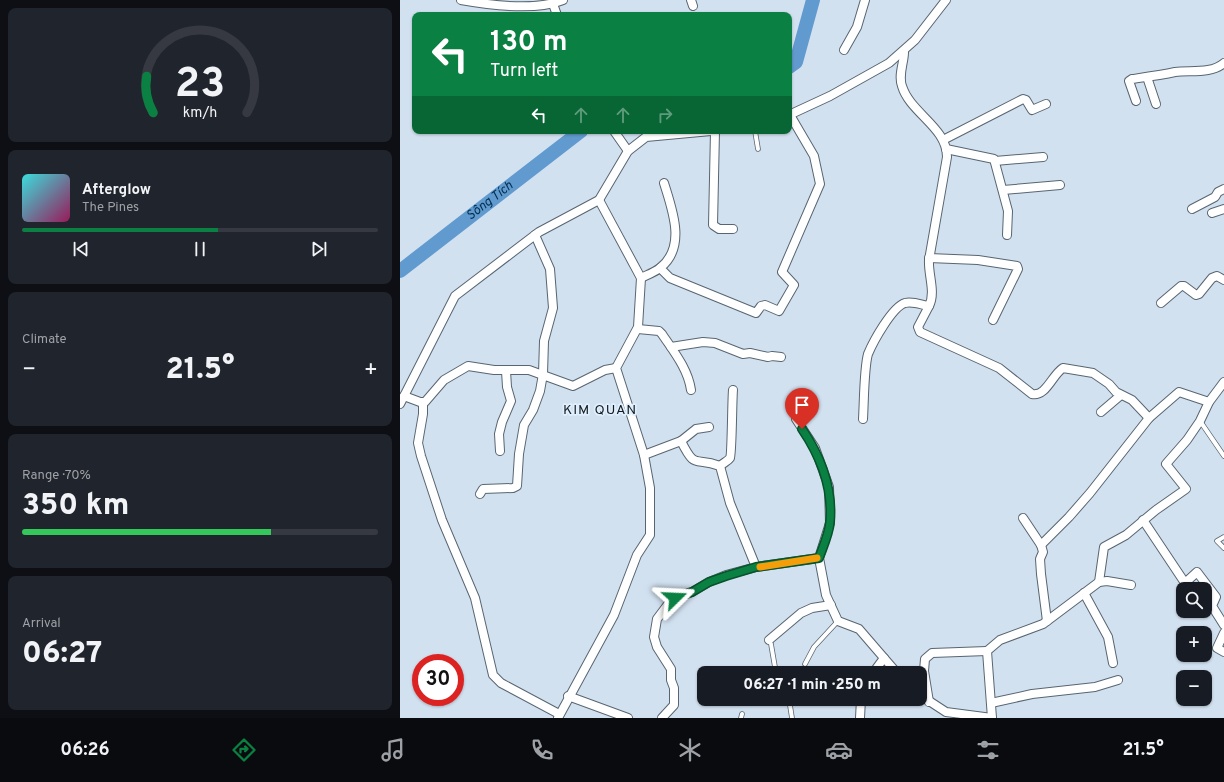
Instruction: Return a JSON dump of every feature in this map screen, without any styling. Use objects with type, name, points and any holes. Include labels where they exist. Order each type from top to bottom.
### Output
[{"type":"street","points":[[461,0],[489,5],[553,4],[563,0]]},
{"type":"street","points":[[844,50],[856,27],[865,0]]},
{"type":"street","points":[[792,114],[843,89],[889,64],[904,52],[915,40],[946,0]]},
{"type":"street","points":[[553,4],[556,12]]},
{"type":"street","points":[[904,52],[901,80],[904,91],[943,140],[947,157],[929,258],[929,277],[932,295],[930,306],[918,327],[920,332],[1007,373],[1032,394],[1037,395],[1042,393],[1057,372],[1063,368],[1092,373],[1121,395],[1132,400],[1149,418]]},
{"type":"street","points":[[1136,101],[1129,81],[1132,79],[1205,70],[1219,67],[1224,63]]},
{"type":"street","points":[[1147,77],[1156,104]]},
{"type":"street","points":[[943,140],[1022,99],[1026,100],[1032,110],[1046,104]]},
{"type":"street","points":[[660,268],[670,278],[756,313],[761,306],[765,305],[779,311],[794,285],[782,272],[820,184],[814,156],[792,120]]},
{"type":"street","points":[[616,134],[626,148]]},
{"type":"street","points":[[616,368],[605,370],[573,386],[529,370],[506,371],[466,367],[444,380],[427,401],[402,400],[455,296],[535,235],[599,200],[626,148],[646,137],[678,134]]},
{"type":"street","points":[[716,134],[713,225],[719,229],[733,229]]},
{"type":"street","points":[[946,149],[990,157],[995,161],[1008,211],[1007,235]]},
{"type":"street","points":[[995,161],[1043,157]]},
{"type":"street","points":[[641,278],[660,268],[671,255],[676,234],[673,213],[664,183]]},
{"type":"street","points":[[1003,190],[1060,185]]},
{"type":"street","points":[[1192,209],[1216,197],[1218,192],[1224,189]]},
{"type":"street","points":[[422,402],[423,414],[418,443],[421,456],[442,520],[475,598],[493,675],[501,683],[559,716],[568,696],[614,615],[637,555],[650,535],[650,488],[644,455],[616,368],[638,328],[641,278],[599,200]]},
{"type":"street","points":[[1212,213],[1224,209]]},
{"type":"street","points":[[480,494],[483,490],[513,488],[517,486],[519,454],[524,426],[533,410],[540,391],[543,374],[544,341],[553,308],[550,269],[535,235]]},
{"type":"street","points":[[929,258],[978,260],[1017,266],[1018,269],[994,320]]},
{"type":"street","points":[[1161,303],[1181,286],[1184,286],[1196,295],[1199,294],[1212,278],[1217,276],[1224,280]]},
{"type":"street","points":[[863,419],[868,355],[881,330],[896,309],[904,303],[930,306]]},
{"type":"street","points":[[638,328],[658,331],[671,347],[689,379],[691,390]]},
{"type":"street","points":[[671,347],[704,342],[715,343],[743,354],[750,353],[768,358],[772,356],[782,357]]},
{"type":"street","points":[[500,451],[499,434],[502,422],[511,401],[507,387],[506,371]]},
{"type":"street","points":[[1099,582],[1104,547],[1126,535],[1143,520],[1186,489],[1166,464],[1187,440],[1200,421],[1209,402],[1224,384]]},
{"type":"street","points":[[720,466],[729,458],[732,451],[730,429],[733,390]]},
{"type":"street","points":[[1041,545],[1069,518],[1149,418],[1179,392],[1209,402]]},
{"type":"street","points":[[1101,412],[1121,395]]},
{"type":"street","points":[[796,419],[815,448],[829,488],[830,523],[819,558],[826,595],[838,621],[859,629],[891,666]]},
{"type":"street","points":[[644,455],[680,441],[696,429],[709,428]]},
{"type":"street","points":[[680,441],[694,462],[712,463],[720,466]]},
{"type":"street","points":[[720,466],[730,503],[756,567]]},
{"type":"street","points":[[1023,518],[1041,545],[1043,552],[1040,559],[1047,621]]},
{"type":"street","points":[[1143,520],[1185,583],[1197,572],[1216,597],[1212,606],[1224,625]]},
{"type":"street","points":[[662,718],[673,707],[675,690],[671,680],[671,669],[657,647],[654,637],[657,619],[675,598],[692,592],[709,582],[756,567],[819,558]]},
{"type":"street","points":[[987,651],[992,718],[946,712],[929,702],[924,671],[925,659],[932,653],[987,651],[1000,640],[1034,628],[1047,621],[1099,582],[1107,581],[1131,585]]},
{"type":"street","points":[[1084,593],[1108,637],[1113,662]]},
{"type":"street","points":[[770,642],[801,613],[812,608],[831,605]]},
{"type":"street","points":[[1224,633],[1217,648],[1224,652]]},
{"type":"street","points":[[878,666],[884,658]]},
{"type":"street","points":[[991,703],[1032,694],[1095,687],[1118,680]]},
{"type":"street","points":[[568,696],[628,718]]},
{"type":"street","points":[[860,718],[861,706]]},
{"type":"lane","points":[[756,134],[758,149]]},
{"type":"lane","points":[[1200,421],[1224,456]]},
{"type":"lane","points":[[1224,537],[1217,541],[1224,548]]},
{"type":"lane","points":[[805,664],[814,647],[838,621]]},
{"type":"lane","points":[[770,642],[775,666]]},
{"type":"lane","points":[[790,706],[792,718]]},
{"type":"waterway","name":"Sông Tích","points":[[792,65],[796,62],[813,0]]},
{"type":"waterway","name":"Sông Tích","points":[[400,271],[577,134]]},
{"type":"slow traffic","points":[[760,567],[817,558]]},
{"type":"district","name":"KIM QUAN","points":[[600,410]]},
{"type":"route","points":[[675,598],[692,592],[709,582],[756,567],[819,558],[830,523],[829,488],[815,448],[802,429]]}]
